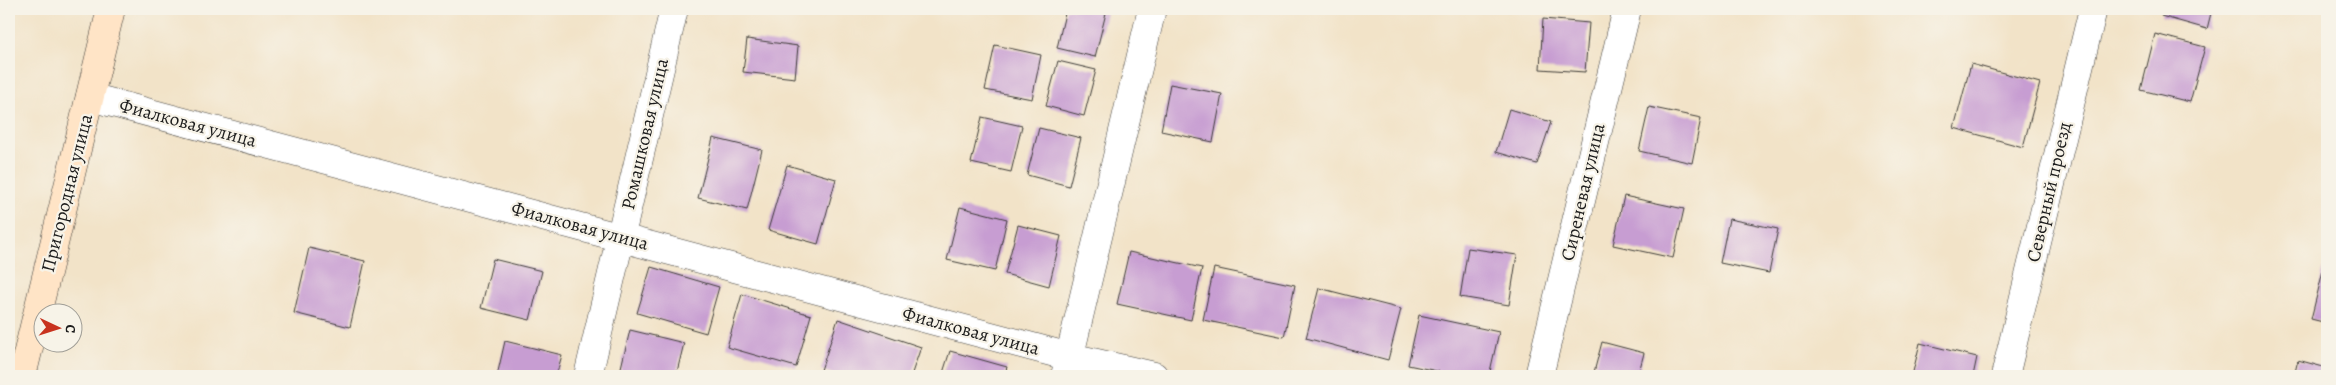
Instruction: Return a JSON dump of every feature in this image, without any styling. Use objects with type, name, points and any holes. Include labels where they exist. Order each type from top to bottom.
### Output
[{"type":"street","name":"Пригородная улица","points":[[22,376],[111,9]]},
{"type":"street","name":"Ромашковая улица","points":[[588,376],[674,9]]},
{"type":"street","points":[[1067,367],[1152,9]]},
{"type":"street","name":"Сиреневая улица","points":[[1539,376],[1627,9]]},
{"type":"street","name":"Северный проезд","points":[[2005,376],[2093,9]]},
{"type":"street","name":"Фиалковая улица","points":[[90,97],[620,237],[1067,367],[1154,376]]},
{"type":"building","points":[[1066,9],[1088,9],[1106,13],[1095,57],[1057,48]]},
{"type":"building","points":[[2163,9],[2212,9],[2207,29],[2161,16]]},
{"type":"building","points":[[1543,19],[1589,23],[1585,72],[1540,69]]},
{"type":"building","points":[[2155,34],[2205,47],[2190,102],[2141,90]]},
{"type":"building","points":[[747,39],[798,46],[795,78],[743,72]]},
{"type":"building","points":[[995,45],[1041,55],[1032,99],[985,90]]},
{"type":"building","points":[[1058,61],[1096,70],[1084,116],[1046,106]]},
{"type":"building","points":[[1971,64],[2040,83],[2023,147],[1954,128]]},
{"type":"building","points":[[1170,84],[1222,94],[1213,142],[1161,131]]},
{"type":"building","points":[[1649,107],[1701,118],[1692,163],[1639,151]]},
{"type":"building","points":[[1509,109],[1551,122],[1537,164],[1496,152]]},
{"type":"building","points":[[982,117],[1022,126],[1011,172],[971,163]]},
{"type":"building","points":[[1039,128],[1081,138],[1069,186],[1027,175]]},
{"type":"building","points":[[713,138],[762,150],[747,210],[698,198]]},
{"type":"building","points":[[787,165],[836,179],[818,244],[768,230]]},
{"type":"building","points":[[1624,196],[1684,209],[1673,258],[1613,245]]},
{"type":"building","points":[[960,207],[1007,219],[995,271],[947,260]]},
{"type":"building","points":[[1729,219],[1778,229],[1769,273],[1720,263]]},
{"type":"building","points":[[1018,225],[1061,236],[1049,286],[1005,274]]},
{"type":"building","points":[[309,248],[365,261],[350,327],[294,313]]},
{"type":"building","points":[[1468,248],[1517,255],[1509,305],[1460,297]]},
{"type":"building","points":[[1129,252],[1202,268],[1191,320],[1117,304]]},
{"type":"building","points":[[493,259],[542,271],[530,320],[481,308]]},
{"type":"building","points":[[651,267],[719,287],[706,333],[637,313]]},
{"type":"building","points":[[2324,267],[2327,268],[2327,323],[2311,319]]},
{"type":"building","points":[[1214,268],[1295,285],[1284,337],[1203,320]]},
{"type":"building","points":[[1319,288],[1401,309],[1388,360],[1306,338]]},
{"type":"building","points":[[742,294],[811,315],[796,367],[727,347]]},
{"type":"building","points":[[1419,315],[1499,332],[1489,376],[1461,376],[1408,365]]},
{"type":"building","points":[[838,319],[921,347],[911,376],[839,376],[821,370]]},
{"type":"building","points":[[630,330],[684,343],[676,376],[619,376]]},
{"type":"building","points":[[505,341],[562,355],[556,376],[497,376]]},
{"type":"building","points":[[1602,342],[1644,353],[1638,376],[1593,376]]},
{"type":"building","points":[[1920,343],[1977,357],[1973,376],[1912,376]]},
{"type":"building","points":[[950,351],[1007,367],[1004,376],[942,376]]},
{"type":"building","points":[[2298,360],[2327,368],[2327,376],[2294,376]]}]
